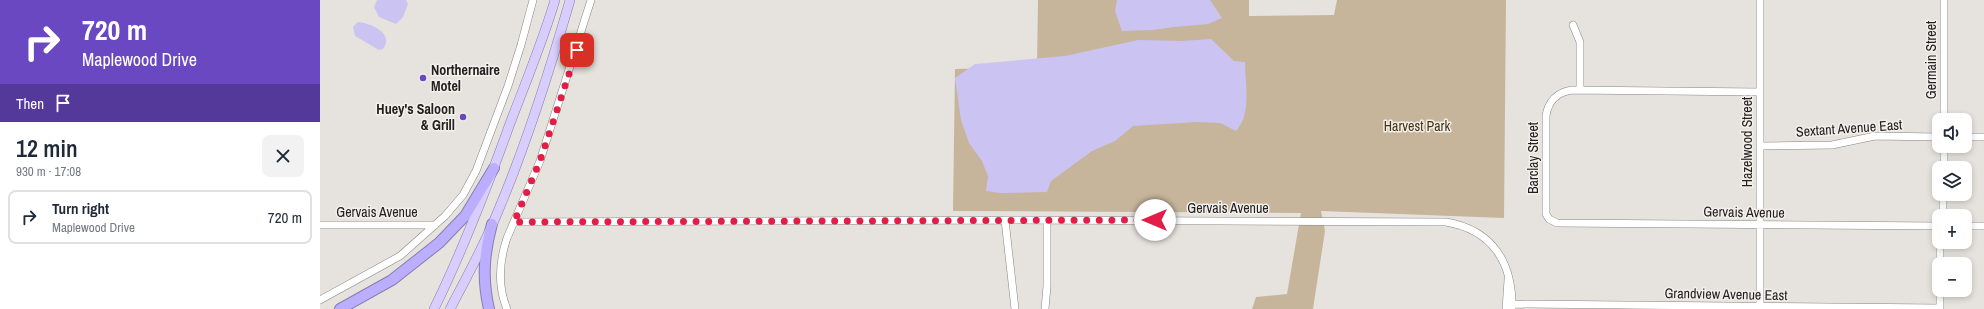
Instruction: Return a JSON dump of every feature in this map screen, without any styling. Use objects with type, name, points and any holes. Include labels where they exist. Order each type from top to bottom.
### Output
[{"type":"highway","points":[[340,309],[392,280],[410,268],[439,243],[465,216],[494,168]]},
{"type":"highway","points":[[489,309],[484,282],[484,267],[492,224]]},
{"type":"main road","points":[[434,309],[467,237],[539,50],[555,0]]},
{"type":"main road","points":[[450,309],[492,224],[536,111],[570,0]]},
{"type":"street","points":[[320,300],[400,256],[435,225],[454,206],[465,192],[476,171],[510,79],[533,0]]},
{"type":"street","points":[[507,309],[502,293],[500,273],[503,250],[540,161],[592,0]]},
{"type":"street","name":"Hazelwood Street","points":[[1760,0],[1760,308]]},
{"type":"street","name":"Germain Street","points":[[1944,0],[1944,113]]},
{"type":"street","points":[[1573,25],[1580,42],[1580,90],[1760,92]]},
{"type":"street","name":"Barclay Street","points":[[1549,218],[1545,208],[1546,110],[1549,104],[1558,95],[1568,91],[1580,90]]},
{"type":"street","name":"Sextant Avenue East","points":[[1760,146],[1832,145],[1875,136],[1932,137]]},
{"type":"street","points":[[1972,137],[1984,137]]},
{"type":"street","name":"Gervais Avenue","points":[[1549,218],[1557,223],[1932,226]]},
{"type":"street","points":[[1005,220],[1015,309]]},
{"type":"street","name":"Gervais Avenue","points":[[514,222],[1005,220],[1446,222],[1465,226],[1483,236],[1498,252],[1505,264],[1512,289],[1510,307]]},
{"type":"street","points":[[1045,309],[1047,286],[1047,220]]},
{"type":"street","name":"Gervais Avenue","points":[[320,225],[435,225]]},
{"type":"street","points":[[1972,226],[1984,226]]},
{"type":"street","points":[[1940,297],[1940,308]]},
{"type":"street","name":"Grandview Avenue East","points":[[1510,307],[1940,308]]},
{"type":"green space","name":"Harvest Park","points":[[1038,0],[1249,0],[1249,16],[1334,15],[1337,0],[1506,0],[1504,218],[1321,211],[1325,231],[1313,309],[1252,309],[1256,297],[1287,294],[1301,213],[953,211],[955,69],[1037,67]]},
{"type":"shaded area","points":[[377,0],[406,0],[408,4],[403,17],[396,24],[379,17],[374,7]]},
{"type":"shaded area","points":[[1117,0],[1210,0],[1222,18],[1208,24],[1152,30],[1122,31],[1115,11]]},
{"type":"shaded area","points":[[358,22],[369,24],[384,34],[386,43],[383,49],[379,50],[355,36],[353,27]]},
{"type":"shaded area","points":[[1211,39],[1234,61],[1245,62],[1246,107],[1241,124],[1236,131],[1220,123],[1197,122],[1133,126],[1115,141],[1092,151],[1051,181],[1047,192],[1001,193],[986,191],[988,176],[982,161],[969,143],[961,120],[955,78],[975,64],[1065,56],[1138,40],[1183,41]]},
{"type":"place","name":"Northernaire Motel","points":[[423,78]]},
{"type":"place","name":"Huey's Saloon & Grill","points":[[463,117]]},
{"type":"route","points":[[577,50],[540,161],[514,222],[1155,220]]}]
